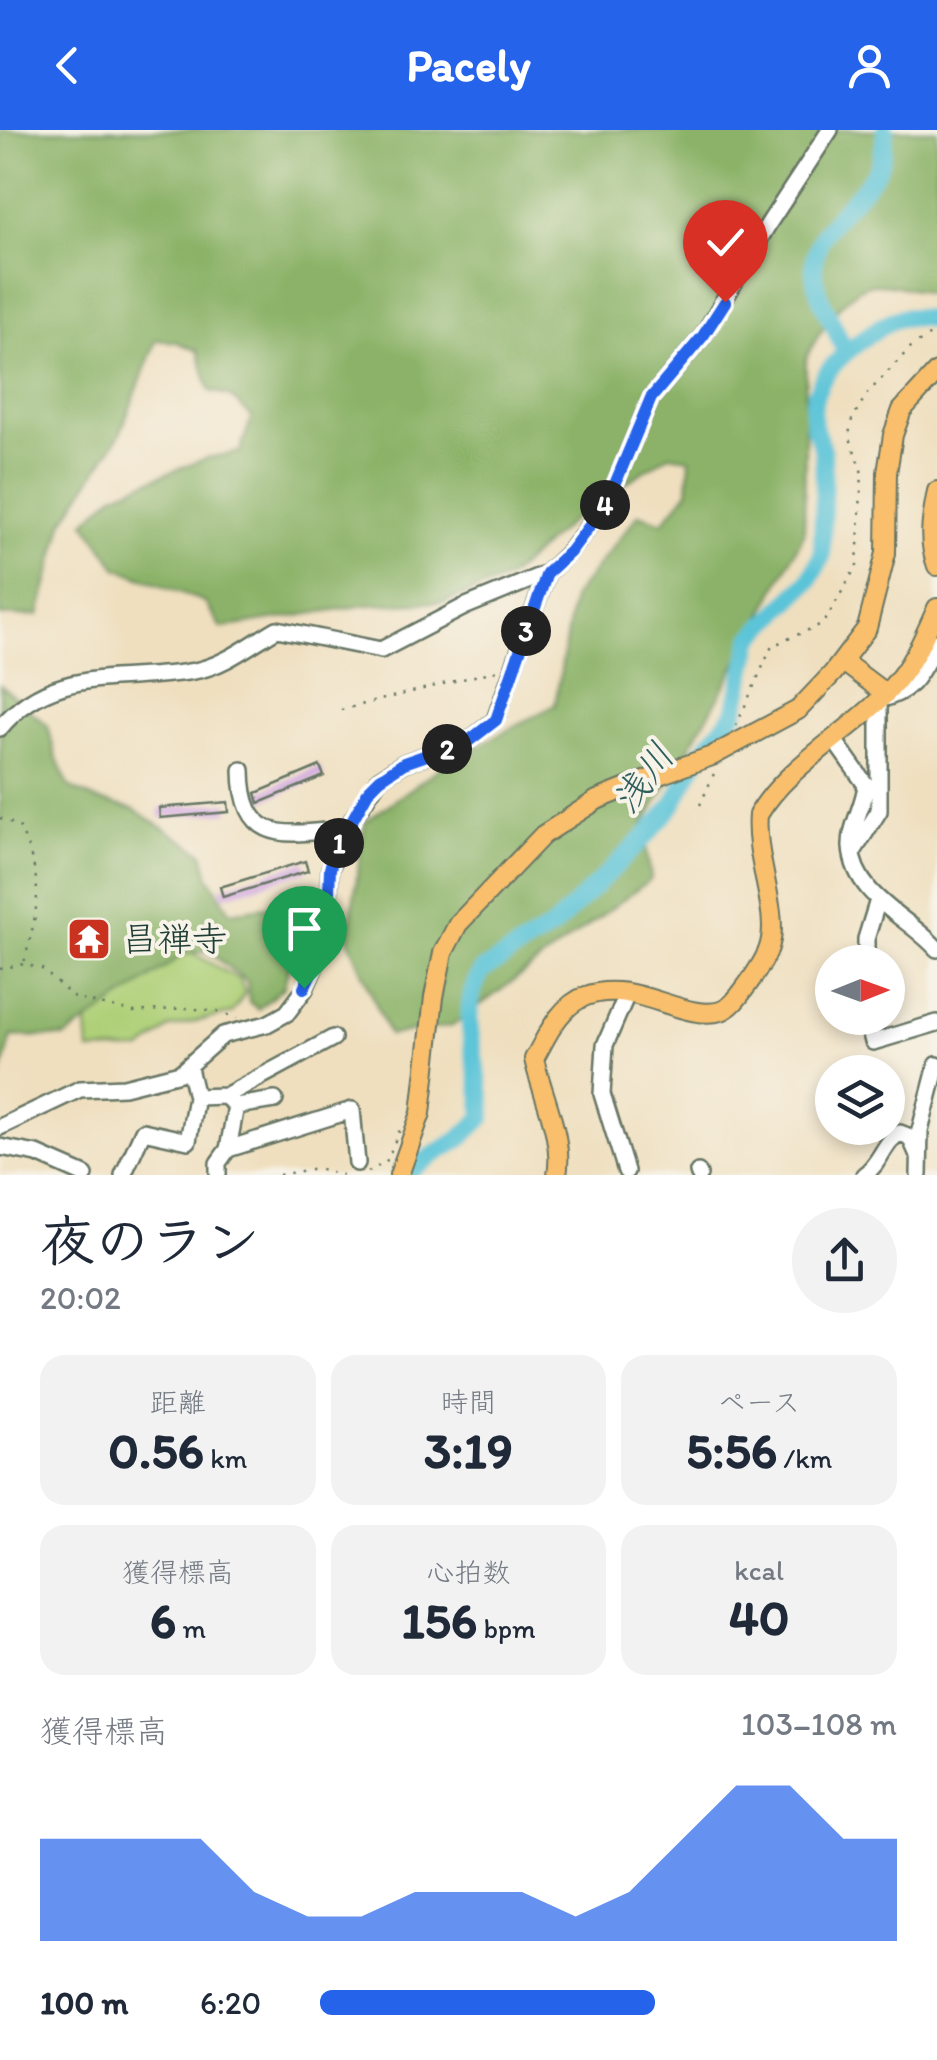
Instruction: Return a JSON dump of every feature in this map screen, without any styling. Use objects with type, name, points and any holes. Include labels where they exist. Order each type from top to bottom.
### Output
[{"type":"main road","points":[[399,1175],[418,1121],[443,953],[458,924],[544,835],[597,800],[712,756],[798,710],[842,661],[867,628],[880,585],[886,553],[887,473],[893,435],[902,410],[937,372]]},
{"type":"main road","points":[[937,491],[930,526],[931,551],[937,566]]},
{"type":"main road","points":[[557,1175],[555,1133],[534,1059],[545,1036],[574,1003],[588,995],[648,996],[697,1012],[720,1011],[732,1005],[770,947],[772,932],[760,866],[758,816],[775,792],[882,697],[916,655],[937,608]]},
{"type":"main road","points":[[842,661],[882,697]]},
{"type":"street","points":[[0,728],[41,695],[78,681],[192,672],[212,666],[277,629],[381,650],[464,607],[547,573],[579,541],[608,501],[651,398],[703,336],[769,223],[830,130]]},
{"type":"street","points":[[0,1127],[80,1089],[151,1082],[189,1068],[224,1035],[275,1021],[287,1012],[318,959],[328,914],[330,869],[346,829],[380,779],[404,763],[482,733],[496,720],[547,573]]},
{"type":"street","points":[[852,854],[879,811],[882,697],[900,694],[915,680],[937,642]]},
{"type":"street","points":[[834,740],[866,785],[852,832],[854,864],[878,900],[937,949]]},
{"type":"street","points":[[242,770],[242,794],[253,820],[266,830],[280,834],[346,829]]},
{"type":"street","points":[[866,945],[878,900]]},
{"type":"street","points":[[626,1171],[602,1094],[605,1045],[628,994]]},
{"type":"street","points":[[905,1032],[937,1023]]},
{"type":"street","points":[[872,1035],[873,1042],[897,1035]]},
{"type":"street","points":[[231,1101],[333,1038]]},
{"type":"street","points":[[918,1175],[920,1130],[937,1065]]},
{"type":"street","points":[[123,1175],[143,1130],[188,1141],[196,1097],[189,1068]]},
{"type":"street","points":[[196,1097],[275,1100]]},
{"type":"street","points":[[218,1175],[218,1163],[228,1148],[231,1101]]},
{"type":"street","points":[[228,1148],[352,1110],[361,1168]]},
{"type":"street","points":[[864,1175],[877,1166],[892,1137],[900,1134],[910,1137],[918,1156]]},
{"type":"street","points":[[0,1147],[37,1154],[84,1175]]},
{"type":"path","points":[[729,740],[772,646],[824,622],[857,565],[862,473],[849,435],[852,419],[867,394],[911,347],[937,331]]},
{"type":"path","points":[[341,710],[514,666]]},
{"type":"path","points":[[700,804],[722,756]]},
{"type":"path","points":[[0,818],[19,826],[38,879],[38,902],[24,964]]},
{"type":"path","points":[[0,968],[24,964],[42,969],[74,998],[134,1012],[186,1008],[217,1011],[254,1028]]},
{"type":"path","points":[[361,1168],[377,1169],[386,1162],[400,1126],[418,1121]]},
{"type":"path","points":[[279,1175],[317,1168],[342,1175]]},
{"type":"green space","points":[[0,130],[937,130],[937,295],[889,285],[864,287],[834,314],[806,359],[804,534],[719,697],[643,825],[651,879],[452,1026],[389,1035],[348,938],[365,822],[448,762],[555,705],[573,597],[639,514],[663,522],[688,491],[690,458],[669,455],[582,511],[507,579],[445,602],[366,605],[221,628],[205,602],[117,568],[85,522],[115,494],[207,458],[240,452],[252,417],[230,396],[210,391],[198,351],[177,342],[156,340],[120,434],[63,523],[39,615],[0,616]]},
{"type":"green space","points":[[0,685],[48,726],[69,787],[96,800],[133,809],[203,853],[209,877],[230,912],[309,901],[313,931],[293,946],[284,987],[258,1009],[249,1002],[247,982],[208,951],[184,954],[66,1037],[12,1036],[0,1080]]},
{"type":"green space","points":[[186,949],[240,980],[245,993],[232,1013],[169,1028],[142,1050],[89,1051],[86,1012]]},
{"type":"building","points":[[320,766],[324,776],[259,803],[256,793]]},
{"type":"building","points":[[228,802],[229,812],[160,818],[159,808]]},
{"type":"building","points":[[305,861],[308,871],[223,897],[220,887]]},
{"type":"waterway","points":[[844,351],[818,292],[815,255],[828,228],[878,168],[885,130]]},
{"type":"waterway","name":"浅川","points":[[401,1175],[460,1139],[483,1117],[470,1024],[474,988],[482,971],[553,927],[673,805],[698,757],[735,712],[752,638],[809,581],[822,556],[823,454],[813,410],[826,373],[855,345],[892,321],[906,317],[937,320]]},
{"type":"place","name":"昌禅寺","points":[[89,939]]},
{"type":"route","points":[[304,988],[318,959],[328,914],[334,853],[369,790],[404,763],[470,740],[496,720],[547,573],[570,552],[608,501],[651,398],[682,364],[725,302]]}]
